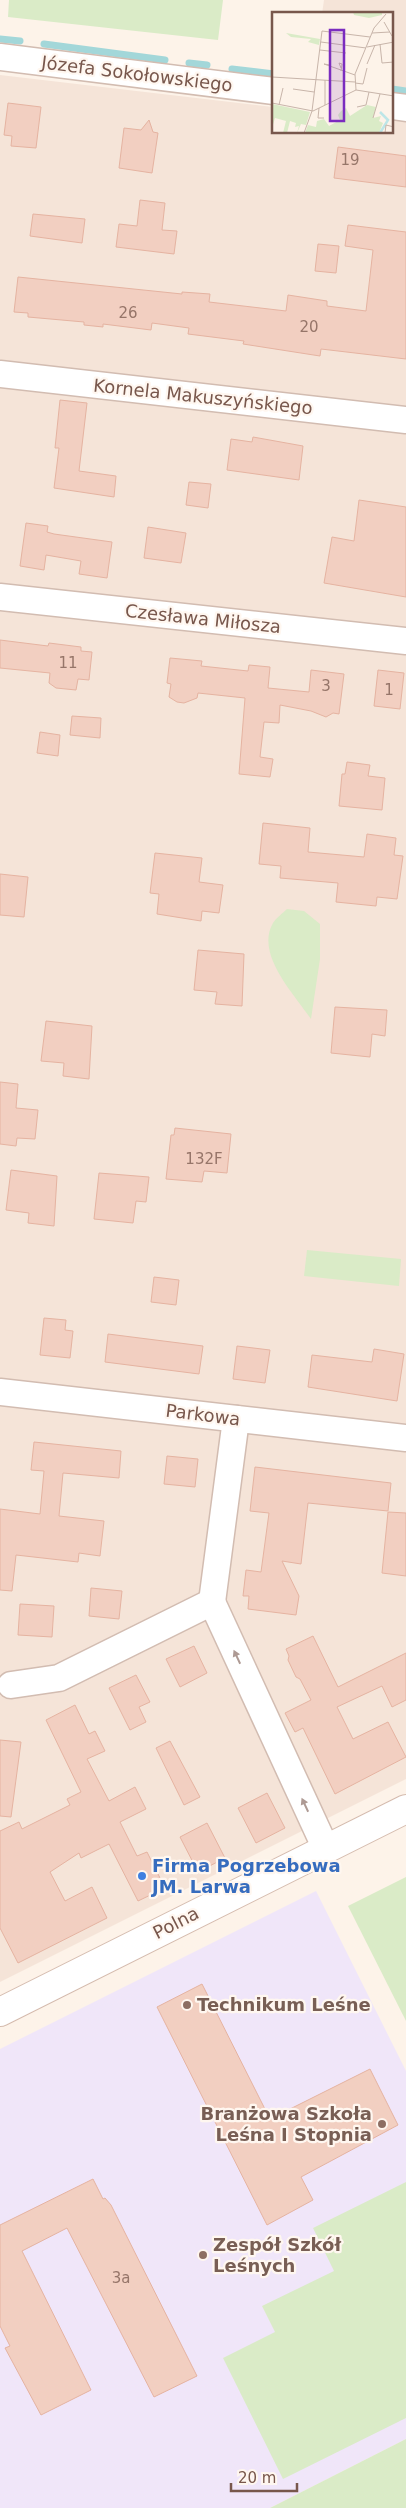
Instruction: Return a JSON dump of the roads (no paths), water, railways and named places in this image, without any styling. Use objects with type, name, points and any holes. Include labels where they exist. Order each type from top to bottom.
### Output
[{"type":"street","name":"Józefa Sokołowskiego","points":[[0,57],[272,91]]},
{"type":"street","name":"Kornela Makuszyńskiego","points":[[0,374],[406,420]]},
{"type":"street","name":"Czesława Miłosza","points":[[0,597],[406,641]]},
{"type":"street","name":"Parkowa","points":[[0,1392],[406,1438]]},
{"type":"street","points":[[236,1419],[212,1602],[326,1849]]},
{"type":"street","points":[[11,1685],[59,1678],[212,1602]]},
{"type":"street","name":"Polna","points":[[0,2012],[406,1809]]},
{"type":"waterway","points":[[0,39],[20,41]]},
{"type":"waterway","points":[[44,44],[165,60]]},
{"type":"waterway","points":[[189,63],[207,65]]},
{"type":"waterway","points":[[232,69],[272,74]]},
{"type":"waterway","points":[[394,89],[406,91]]},
{"type":"place","name":"Firma Pogrzebowa JM. Larwa","points":[[142,1876]]},
{"type":"place","name":"Technikum Leśne","points":[[187,2005]]},
{"type":"place","name":"Branżowa Szkoła Leśna I Stopnia","points":[[382,2124]]},
{"type":"place","name":"Zespół Szkół Leśnych","points":[[203,2255]]}]
